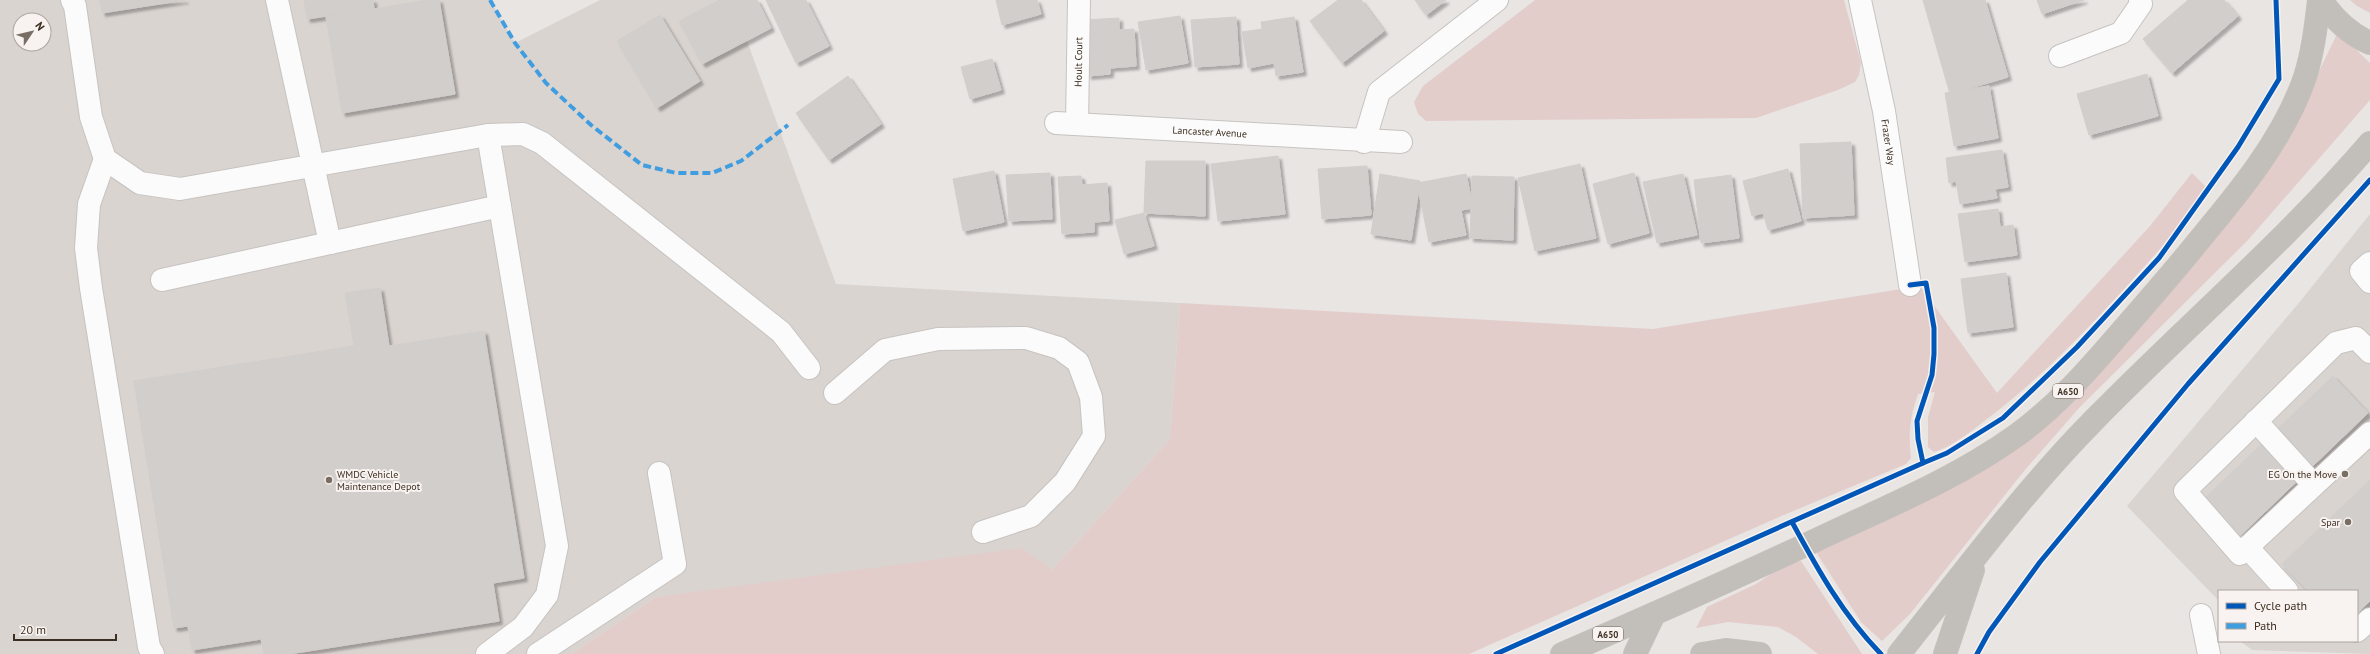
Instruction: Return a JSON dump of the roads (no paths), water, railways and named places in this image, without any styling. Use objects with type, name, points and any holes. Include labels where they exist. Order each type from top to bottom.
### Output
[{"type":"highway","points":[[2320,0],[2346,28],[2370,43]]},
{"type":"highway","name":"A650","points":[[1562,654],[1784,555],[1950,475],[2016,435],[2066,393],[2186,257],[2263,155],[2287,117],[2304,79],[2316,30],[2320,0]]},
{"type":"highway","points":[[1899,654],[2034,485],[2083,431],[2307,212],[2370,142]]},
{"type":"highway","points":[[1945,654],[1978,556]]},
{"type":"highway","points":[[1635,654],[1654,614]]},
{"type":"highway","points":[[1702,654],[1726,650],[1760,654]]},
{"type":"street","points":[[72,0],[91,117],[105,159],[140,183],[180,189],[488,135],[523,134],[542,144],[781,332],[809,368]]},
{"type":"street","points":[[277,0],[330,243]]},
{"type":"street","name":"Hoult Court","points":[[1067,124],[1079,0]]},
{"type":"street","points":[[1364,142],[1379,92],[1497,0]]},
{"type":"street","name":"Frazer Way","points":[[1860,0],[1884,111],[1910,286]]},
{"type":"street","points":[[2060,56],[2122,33],[2141,2]]},
{"type":"street","name":"Lancaster Avenue","points":[[1067,124],[1364,142],[1400,142]]},
{"type":"street","points":[[487,654],[523,627],[547,596],[557,546],[488,135]]},
{"type":"street","points":[[105,159],[89,204],[86,248],[91,288],[147,639],[153,654]]},
{"type":"street","points":[[162,280],[500,206]]},
{"type":"street","points":[[2370,262],[2361,271],[2370,282]]},
{"type":"street","points":[[835,393],[885,350],[938,339],[1026,338],[1059,348],[1078,362],[1090,396],[1094,436],[1065,482],[1031,516],[983,532]]},
{"type":"street","points":[[2370,352],[2356,338],[2336,343],[2185,491],[2240,554],[2370,433]]},
{"type":"street","points":[[2256,422],[2314,485]]},
{"type":"street","points":[[538,654],[675,564],[659,473]]},
{"type":"street","points":[[2247,548],[2286,590]]},
{"type":"street","points":[[2201,615],[2209,654]]},
{"type":"street","points":[[2358,630],[2370,619]]},
{"type":"place","name":"EG On the Move","points":[[2345,474]]},
{"type":"place","name":"WMDC Vehicle Maintenance Depot","points":[[329,480]]},
{"type":"place","name":"Spar","points":[[2348,522]]}]
